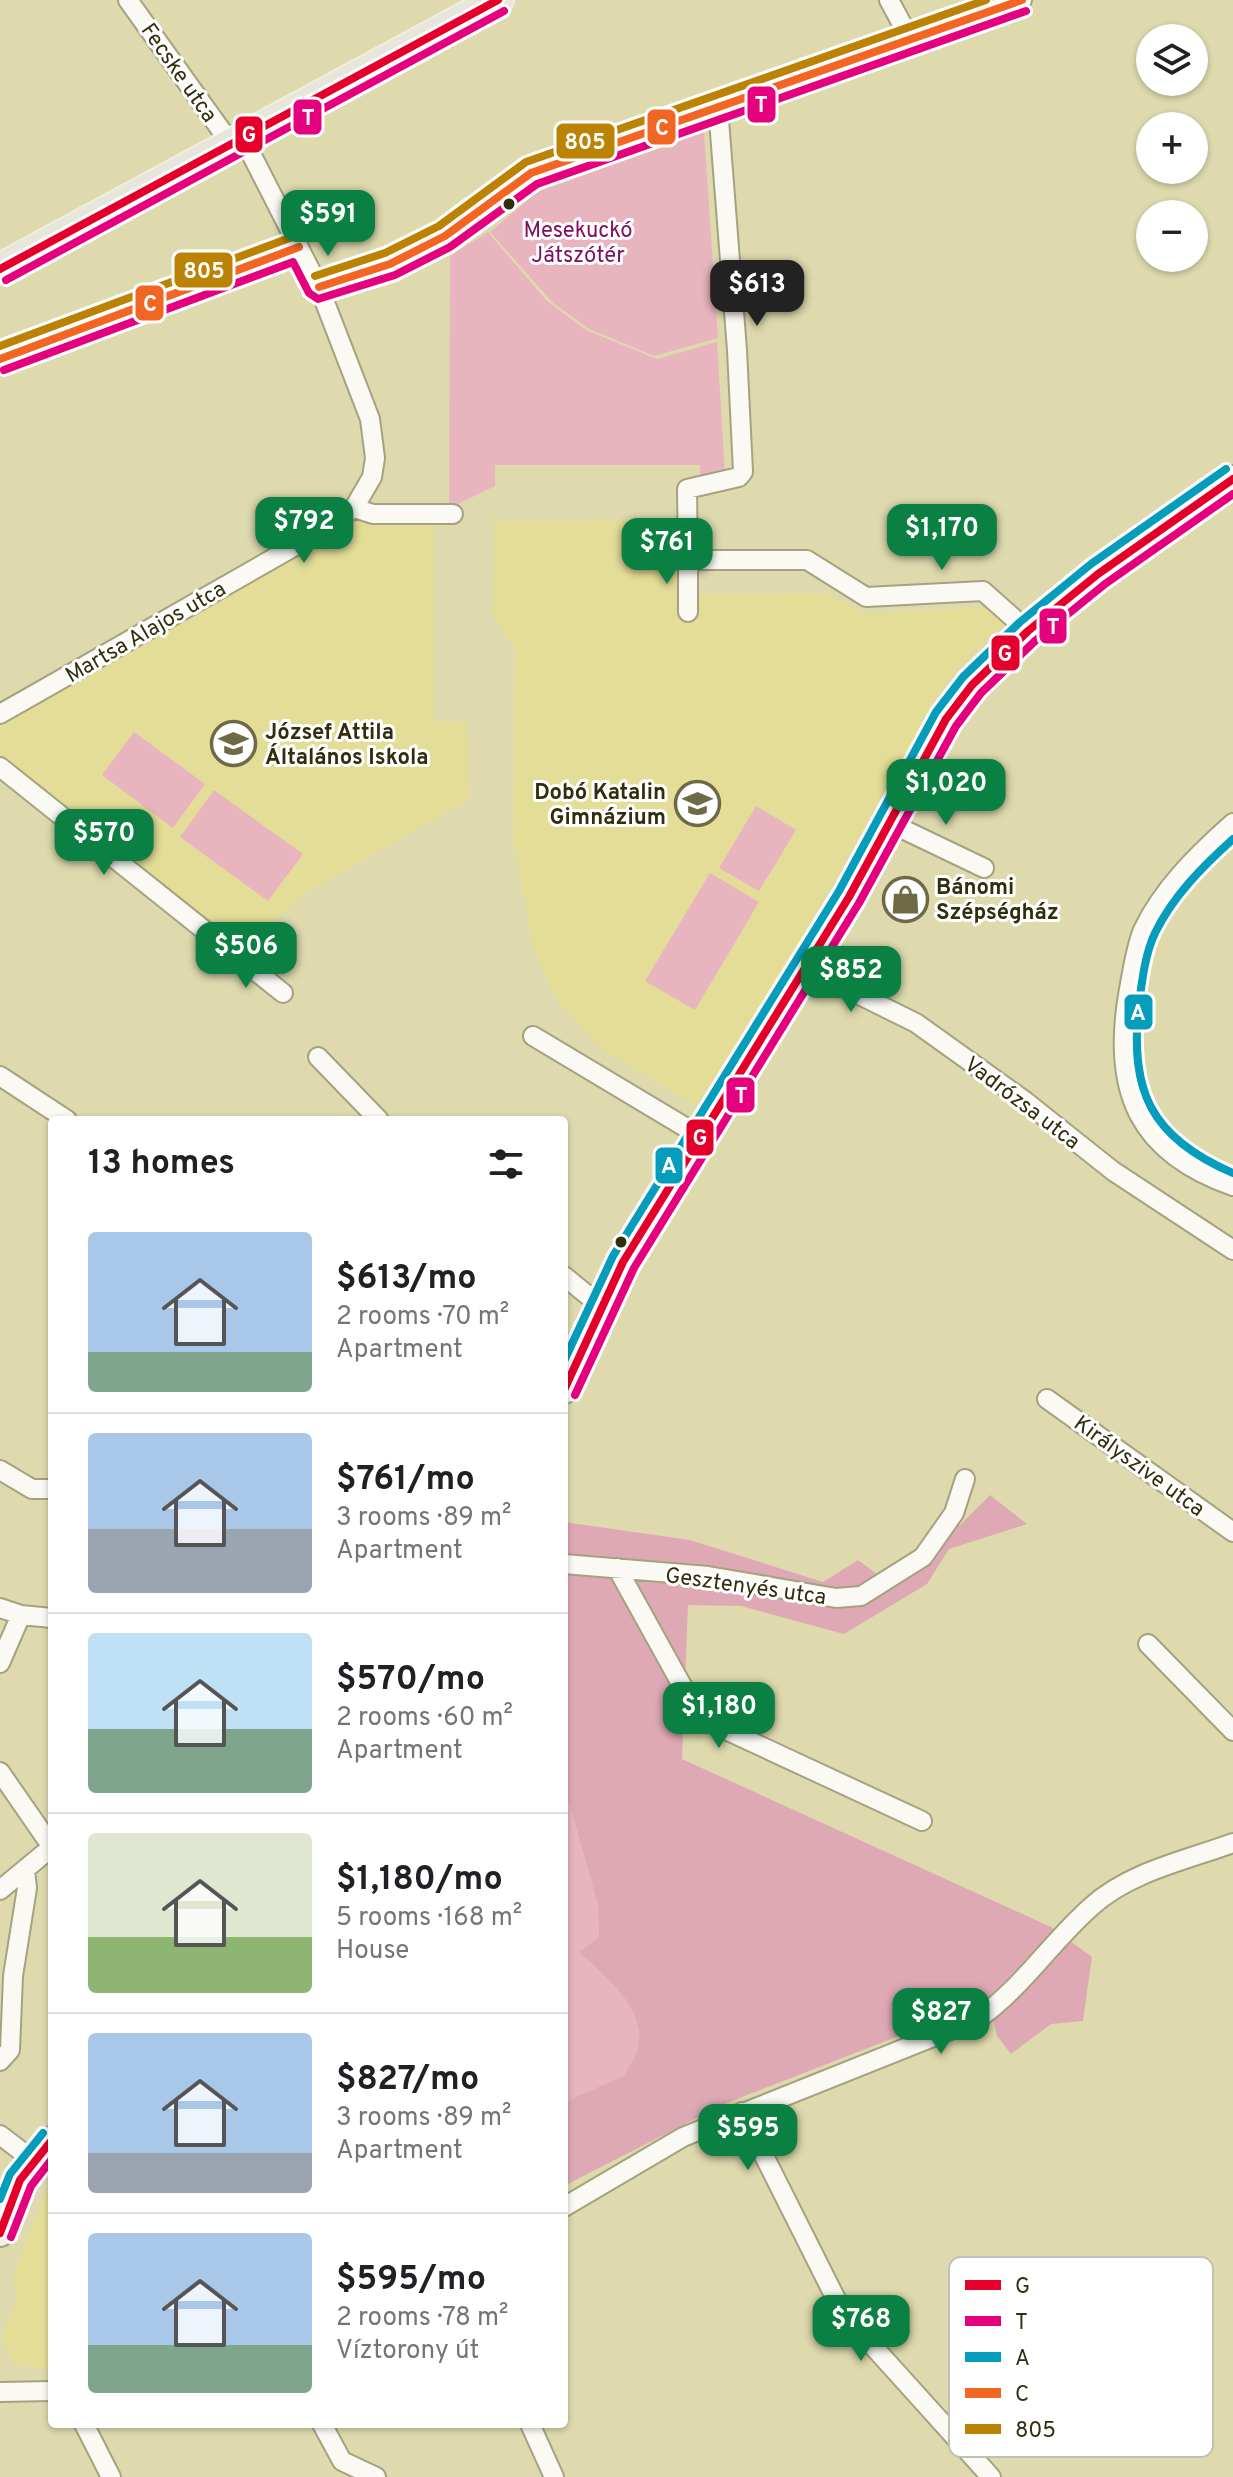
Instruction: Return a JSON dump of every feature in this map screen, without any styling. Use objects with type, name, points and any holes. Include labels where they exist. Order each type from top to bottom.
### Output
[{"type":"main road","points":[[0,269],[498,0]]},
{"type":"main road","points":[[568,1381],[623,1262],[805,968],[890,823],[946,719],[972,685],[1028,631],[1098,574],[1233,479]]},
{"type":"main road","points":[[0,2233],[20,2180],[48,2145]]},
{"type":"street","name":"Fecske utca","points":[[128,0],[237,141]]},
{"type":"street","points":[[889,0],[910,39]]},
{"type":"street","points":[[319,287],[390,264],[445,236],[531,173],[1022,0]]},
{"type":"street","points":[[688,612],[687,489],[739,477],[743,472],[718,107]]},
{"type":"street","name":"Martsa Alajos utca","points":[[0,714],[290,549],[354,508],[372,477],[375,442],[370,419],[319,287],[237,141]]},
{"type":"street","points":[[0,359],[299,247]]},
{"type":"street","points":[[354,508],[373,514],[453,514]]},
{"type":"street","points":[[688,560],[807,560],[866,597],[983,591],[1028,631]]},
{"type":"street","points":[[0,767],[283,993]]},
{"type":"street","points":[[890,823],[984,868]]},
{"type":"street","points":[[1233,823],[1174,881],[1143,931],[1121,1036],[1124,1070],[1133,1104],[1149,1133],[1173,1157],[1204,1176],[1233,1186]]},
{"type":"street","name":"Vadrózsa utca","points":[[805,968],[916,1023],[1025,1101],[1113,1171],[1233,1250]]},
{"type":"street","points":[[533,1036],[700,1136]]},
{"type":"street","points":[[318,1057],[375,1116]]},
{"type":"street","points":[[0,1076],[61,1116]]},
{"type":"street","points":[[568,1279],[602,1307]]},
{"type":"street","name":"Királyszive utca","points":[[1047,1399],[1233,1532]]},
{"type":"street","points":[[0,1470],[32,1489],[48,1489]]},
{"type":"street","name":"Gesztenyés utca","points":[[568,1564],[708,1576],[836,1598],[861,1596],[923,1557],[954,1513],[963,1495],[965,1479]]},
{"type":"street","points":[[617,1568],[700,1718],[922,1821]]},
{"type":"street","points":[[0,1608],[21,1615],[48,1618]]},
{"type":"street","points":[[0,1663],[21,1615]]},
{"type":"street","points":[[1148,1644],[1233,1731]]},
{"type":"street","points":[[0,1772],[48,1841]]},
{"type":"street","points":[[568,2205],[683,2137],[978,2019],[1011,1995],[1093,1904],[1133,1880],[1233,1843]]},
{"type":"street","points":[[0,1890],[48,1850]]},
{"type":"street","points":[[0,2061],[10,2050],[13,1976],[27,1888],[25,1870]]},
{"type":"street","points":[[742,2112],[843,2313],[949,2430]]},
{"type":"street","points":[[0,2135],[34,2161]]},
{"type":"street","points":[[0,2392],[48,2391]]},
{"type":"street","points":[[86,2428],[111,2477]]},
{"type":"street","points":[[324,2428],[342,2461],[376,2477]]},
{"type":"street","points":[[532,2428],[554,2477]]},
{"type":"street","points":[[973,2457],[991,2477]]},
{"type":"shaded area","name":"József Attila Általános Iskola","points":[[354,508],[434,514],[434,721],[467,722],[468,800],[306,893],[235,954],[0,767],[0,714]]},
{"type":"shaded area","name":"Dobó Katalin Gimnázium","points":[[679,520],[681,595],[825,593],[864,613],[985,608],[1003,624],[946,681],[797,947],[696,1106],[599,1047],[558,1001],[535,953],[513,839],[515,649],[493,616],[494,521]]},
{"type":"shaded area","points":[[990,1495],[1027,1524],[949,1549],[927,1584],[844,1634],[741,1606],[688,1605],[682,1759],[1051,1927],[1092,1957],[1083,2021],[1051,2024],[1011,2054],[997,2036],[989,1997],[958,2013],[724,2104],[568,2184],[568,2102],[624,2076],[637,2051],[639,2033],[630,2006],[611,1982],[579,1952],[599,1937],[598,1905],[568,1799],[568,1523],[690,1540],[823,1582],[858,1560],[892,1585],[937,1528],[960,1525]]},
{"type":"shaded area","points":[[48,2185],[48,2368],[14,2364],[2,2337],[17,2295],[13,2278]]},
{"type":"green space","name":"Mesekuckó Játszótér","points":[[704,132],[718,338],[654,356],[589,329],[553,303],[490,232],[537,192]]},
{"type":"green space","points":[[488,232],[547,301],[586,330],[657,359],[717,342],[725,474],[700,479],[700,465],[495,465],[495,486],[458,504],[449,504],[450,256]]},
{"type":"green space","points":[[134,732],[205,784],[173,828],[102,775]]},
{"type":"green space","points":[[214,790],[303,854],[268,901],[180,837]]},
{"type":"green space","points":[[756,806],[796,830],[759,891],[719,868]]},
{"type":"green space","points":[[710,873],[759,902],[695,1010],[645,981]]},
{"type":"green space","points":[[568,1799],[598,1905],[599,1937],[580,1952],[630,2006],[639,2033],[637,2051],[624,2076],[568,2102]]},
{"type":"transit line","name":"G","points":[[0,269],[498,0]]},
{"type":"transit line","name":"805","points":[[315,276],[385,253],[439,226],[526,162],[986,0]]},
{"type":"transit line","name":"C","points":[[319,287],[390,264],[445,236],[531,173],[1022,0]]},
{"type":"transit line","name":"T","points":[[6,280],[504,11]]},
{"type":"transit line","name":"T","points":[[4,370],[293,262],[309,293],[318,299],[395,275],[450,247],[537,184],[1026,11]]},
{"type":"transit line","name":"805","points":[[0,346],[295,236]]},
{"type":"transit line","name":"C","points":[[0,359],[299,247]]},
{"type":"transit line","name":"A","points":[[568,1352],[613,1256],[839,891],[936,712],[963,677],[1020,622],[1091,564],[1226,469]]},
{"type":"transit line","name":"G","points":[[568,1381],[623,1262],[849,897],[946,719],[972,685],[1028,631],[1098,574],[1233,479]]},
{"type":"transit line","name":"T","points":[[575,1395],[634,1268],[859,903],[956,726],[981,693],[1036,640],[1105,584],[1233,494]]},
{"type":"transit line","name":"A","points":[[1233,839],[1190,882],[1155,933],[1144,968],[1137,1035],[1143,1086],[1152,1108],[1165,1127],[1182,1144],[1233,1173]]},
{"type":"transit line","name":"A","points":[[0,2199],[10,2174],[43,2133]]},
{"type":"transit line","name":"G","points":[[0,2233],[20,2180],[48,2145]]},
{"type":"transit line","name":"T","points":[[11,2237],[31,2186],[48,2164]]},
{"type":"place","name":"József Attila Általános Iskola","points":[[234,744]]},
{"type":"place","name":"Dobó Katalin Gimnázium","points":[[697,804]]},
{"type":"place","name":"Bánomi Szépségház","points":[[905,899]]}]
